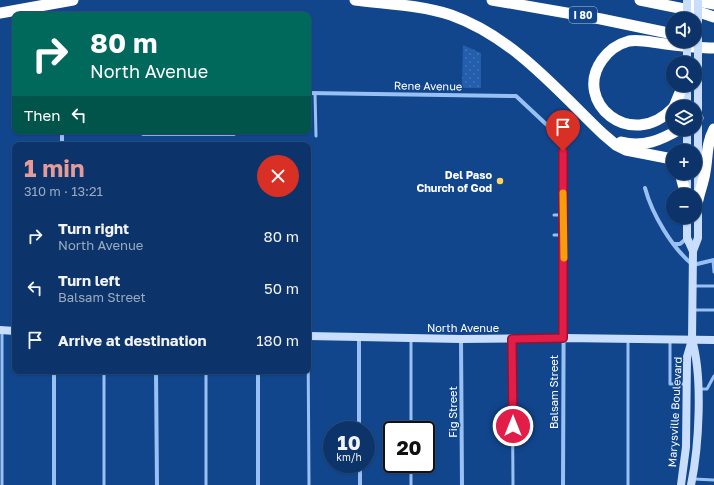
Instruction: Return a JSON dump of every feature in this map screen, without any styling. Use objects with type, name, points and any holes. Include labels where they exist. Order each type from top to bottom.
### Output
[{"type":"highway","points":[[0,13],[73,0]]},
{"type":"highway","points":[[354,0],[421,9],[449,15],[476,25],[501,40],[524,58],[616,145],[626,150],[666,158]]},
{"type":"highway","name":"I 80","points":[[492,0],[601,18],[666,32]]},
{"type":"highway","points":[[640,0],[714,17]]},
{"type":"highway","points":[[658,4],[676,0]]},
{"type":"highway","points":[[692,0],[714,4]]},
{"type":"highway","points":[[666,113],[658,120],[642,126],[624,125],[615,120],[603,109],[596,94],[595,81],[600,62],[614,48],[632,41],[691,48],[714,48]]},
{"type":"highway","points":[[702,41],[714,44]]},
{"type":"highway","points":[[701,188],[705,171],[709,138],[714,129]]},
{"type":"highway","points":[[606,136],[624,143],[642,144],[668,136]]},
{"type":"main road","points":[[687,0],[687,12]]},
{"type":"main road","points":[[697,100],[698,0]]},
{"type":"main road","points":[[696,136],[698,188]]},
{"type":"main road","points":[[687,224],[687,238],[693,251]]},
{"type":"main road","points":[[693,251],[698,238],[698,224]]},
{"type":"main road","name":"Marysville Boulevard","points":[[680,485],[686,447],[687,357],[692,340],[693,251]]},
{"type":"main road","points":[[1,330],[12,331]]},
{"type":"main road","name":"North Avenue","points":[[311,336],[461,339],[563,338],[670,341],[714,340]]},
{"type":"main road","name":"Marysville Boulevard","points":[[692,340],[697,355],[698,389],[696,447],[692,482]]},
{"type":"street","name":"Rene Avenue","points":[[311,93],[516,96],[539,117]]},
{"type":"street","name":"Balsam Street","points":[[539,117],[562,139],[564,215],[563,485]]},
{"type":"street","points":[[151,134],[234,134]]},
{"type":"street","points":[[645,188],[649,204],[681,255],[693,265],[713,261]]},
{"type":"street","points":[[674,244],[680,244],[687,238]]},
{"type":"street","points":[[359,337],[359,421]]},
{"type":"street","name":"Fig Street","points":[[461,339],[462,485]]},
{"type":"street","points":[[54,374],[54,485]]},
{"type":"street","points":[[156,374],[157,485]]},
{"type":"street","points":[[258,374],[258,485]]},
{"type":"street","points":[[360,473],[360,485]]},
{"type":"lane","points":[[315,93],[316,136]]},
{"type":"lane","points":[[554,215],[564,215]]},
{"type":"lane","points":[[554,235],[564,235]]},
{"type":"lane","points":[[713,261],[714,272]]},
{"type":"lane","points":[[693,286],[714,286]]},
{"type":"lane","points":[[693,310],[714,310]]},
{"type":"lane","points":[[1,330],[2,485]]},
{"type":"lane","points":[[411,338],[411,421]]},
{"type":"lane","points":[[512,339],[513,485]]},
{"type":"lane","points":[[628,340],[628,485]]},
{"type":"lane","points":[[670,341],[670,384],[686,384]]},
{"type":"lane","points":[[104,374],[104,485]]},
{"type":"lane","points":[[206,374],[206,485]]},
{"type":"lane","points":[[308,374],[309,485]]},
{"type":"lane","points":[[698,389],[707,389],[714,376]]},
{"type":"lane","points":[[411,473],[411,485]]},
{"type":"lane","points":[[692,482],[714,480]]},
{"type":"shaded area","points":[[463,45],[481,53],[481,88],[462,88]]},
{"type":"slow traffic","points":[[563,193],[564,258]]},
{"type":"place","name":"Del Paso Church of God","points":[[500,181]]},
{"type":"route","points":[[513,426],[512,339],[563,338],[563,151]]}]
